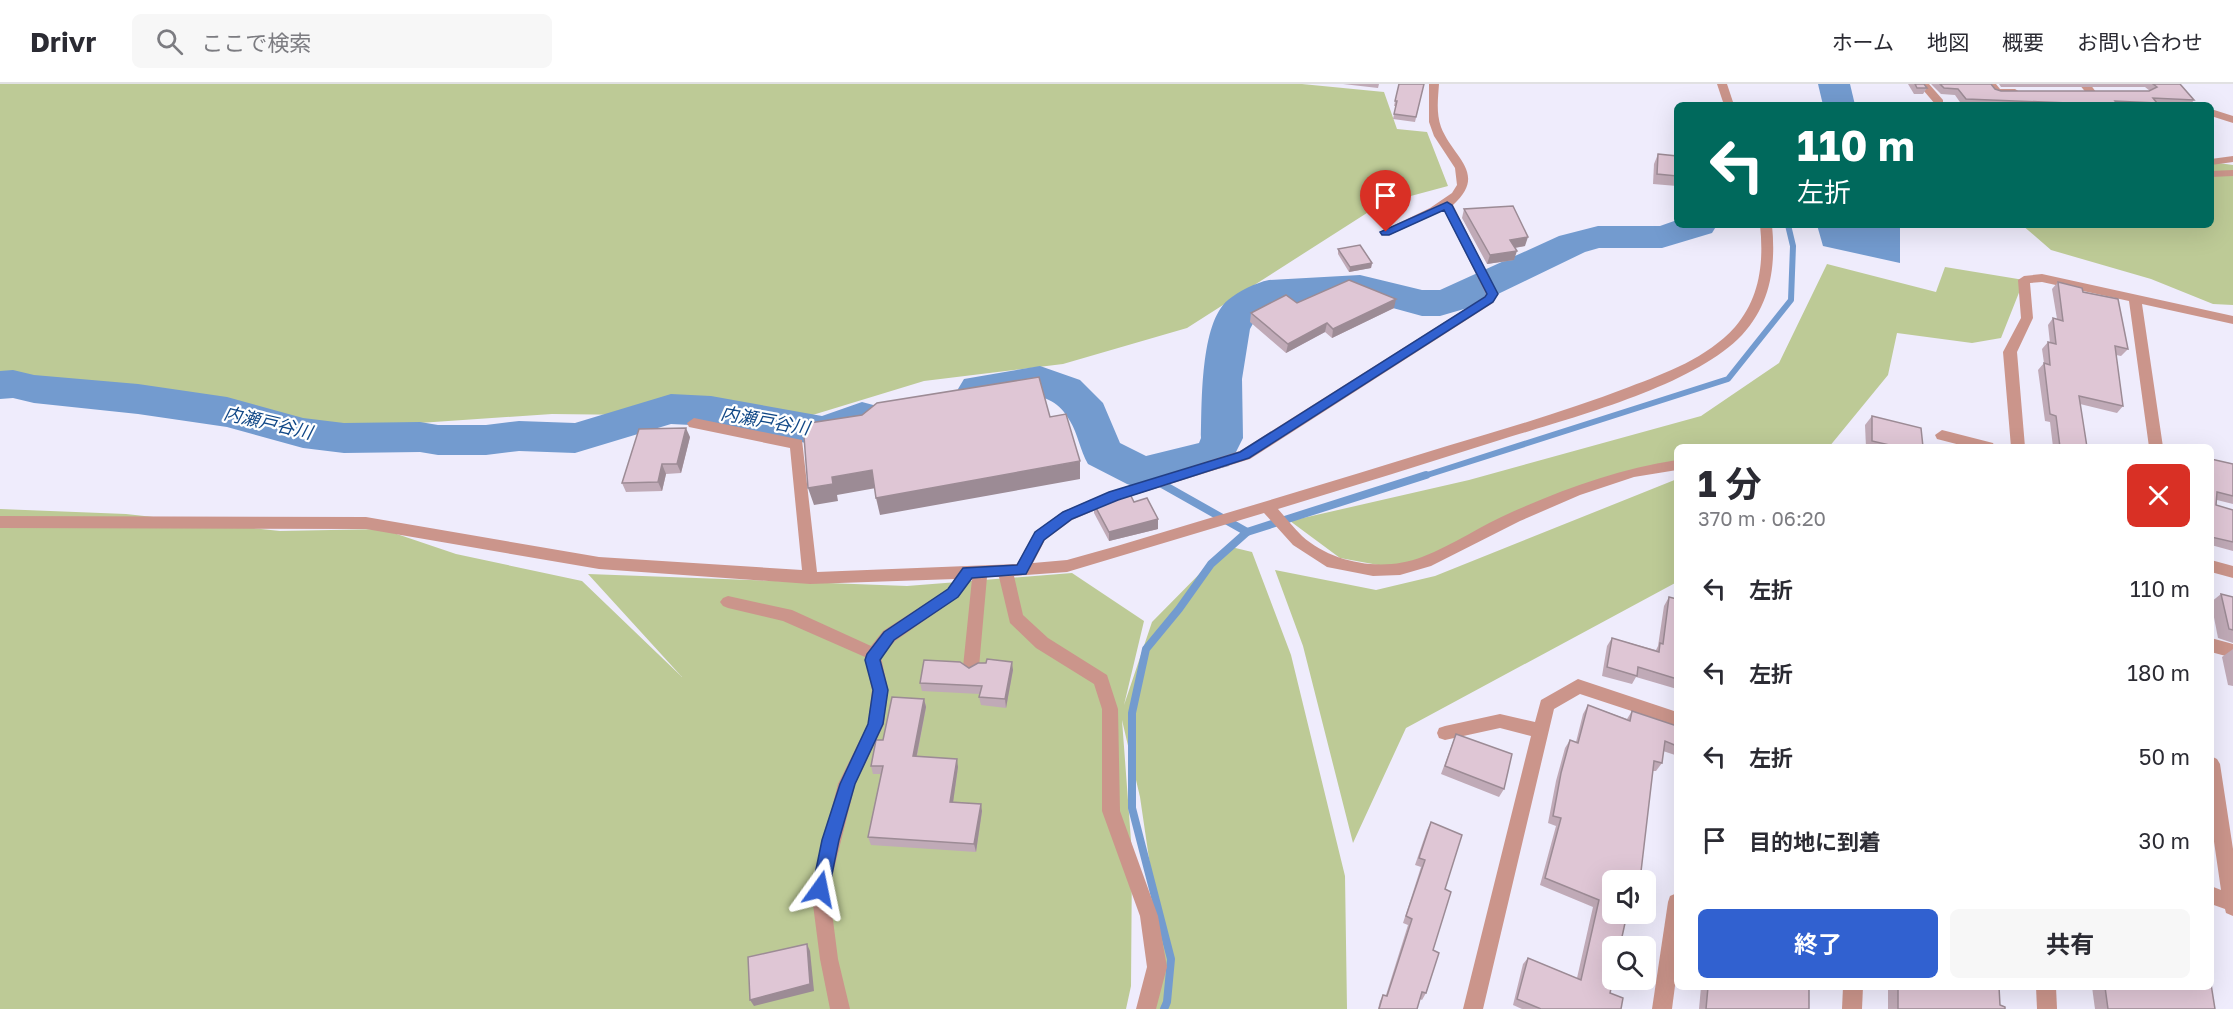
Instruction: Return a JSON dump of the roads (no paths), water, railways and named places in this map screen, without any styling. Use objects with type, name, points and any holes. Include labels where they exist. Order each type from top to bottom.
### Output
[{"type":"street","points":[[1386,232],[1447,205],[1461,190],[1463,176],[1439,137],[1433,119],[1434,84]]},
{"type":"street","points":[[1722,84],[1728,102]]},
{"type":"street","points":[[1923,84],[1939,102]]},
{"type":"street","points":[[1991,84],[1997,92],[2032,92]]},
{"type":"street","points":[[2214,113],[2233,120]]},
{"type":"street","points":[[2214,162],[2233,159]]},
{"type":"street","points":[[2214,174],[2233,173]]},
{"type":"street","points":[[1146,1009],[1157,967],[1149,916],[1111,811],[1110,709],[1101,680],[1042,643],[1016,618],[1013,571],[1040,536],[1067,516],[1114,496],[1245,455],[1489,300],[1492,294],[1447,205]]},
{"type":"street","points":[[0,522],[366,523],[599,562],[810,578],[1013,571],[1067,566],[1243,514],[1270,509],[1592,407],[1676,374],[1705,358],[1727,342],[1743,326],[1762,294],[1768,270],[1770,249],[1766,228]]},
{"type":"street","points":[[2018,444],[2010,352],[2027,318],[2024,280],[2042,278],[2233,320]]},
{"type":"street","points":[[2135,298],[2156,444]]},
{"type":"street","points":[[694,423],[797,444],[810,578]]},
{"type":"street","points":[[1942,435],[1976,444]]},
{"type":"street","points":[[1270,509],[1298,541],[1332,562],[1373,570],[1400,569],[1426,562],[1575,490],[1634,472],[1674,465]]},
{"type":"street","points":[[2214,567],[2233,572]]},
{"type":"street","points":[[840,1009],[829,959],[820,889],[831,840],[848,784],[876,724],[880,690],[872,660],[874,654],[889,636],[953,593],[974,572]]},
{"type":"street","points":[[971,667],[974,572]]},
{"type":"street","points":[[728,602],[786,615],[874,654]]},
{"type":"street","points":[[2214,646],[2233,651]]},
{"type":"street","points":[[1473,1009],[1547,705],[1578,686],[1674,718]]},
{"type":"street","points":[[1445,733],[1500,721],[1541,731]]},
{"type":"street","points":[[2214,783],[2233,904]]},
{"type":"street","points":[[2214,896],[2233,904]]},
{"type":"street","points":[[1662,1009],[1674,923]]},
{"type":"street","points":[[1852,1009],[1853,990]]},
{"type":"street","points":[[2046,990],[2047,1009]]},
{"type":"water","points":[[1818,228],[1900,228],[1900,263],[1823,246]]},
{"type":"waterway","name":"内瀬戸谷川","points":[[1834,84],[1838,102]]},
{"type":"waterway","name":"内瀬戸谷川","points":[[978,389],[1040,380],[1066,390],[1088,413],[1103,453],[1142,473],[1214,455],[1222,438],[1222,379],[1231,329],[1240,310],[1269,292],[1360,287],[1422,303],[1440,303],[1458,298],[1572,244],[1598,237],[1662,237],[1690,228]]},
{"type":"waterway","points":[[1421,477],[1728,379],[1791,300],[1793,246],[1789,228]]},
{"type":"waterway","name":"内瀬戸谷川","points":[[0,385],[13,384],[34,389],[138,399],[227,412],[303,433],[344,438],[420,437],[438,440],[486,440],[519,436],[575,438],[671,409],[711,411],[823,431],[862,417]]},
{"type":"waterway","name":"内瀬戸谷川","points":[[1142,473],[1148,477]]},
{"type":"waterway","points":[[1146,475],[1247,532]]},
{"type":"waterway","points":[[1247,532],[1426,475]]},
{"type":"waterway","points":[[1164,1009],[1167,1002],[1171,959],[1132,808],[1132,713],[1146,649],[1179,609],[1211,564],[1247,532]]}]
